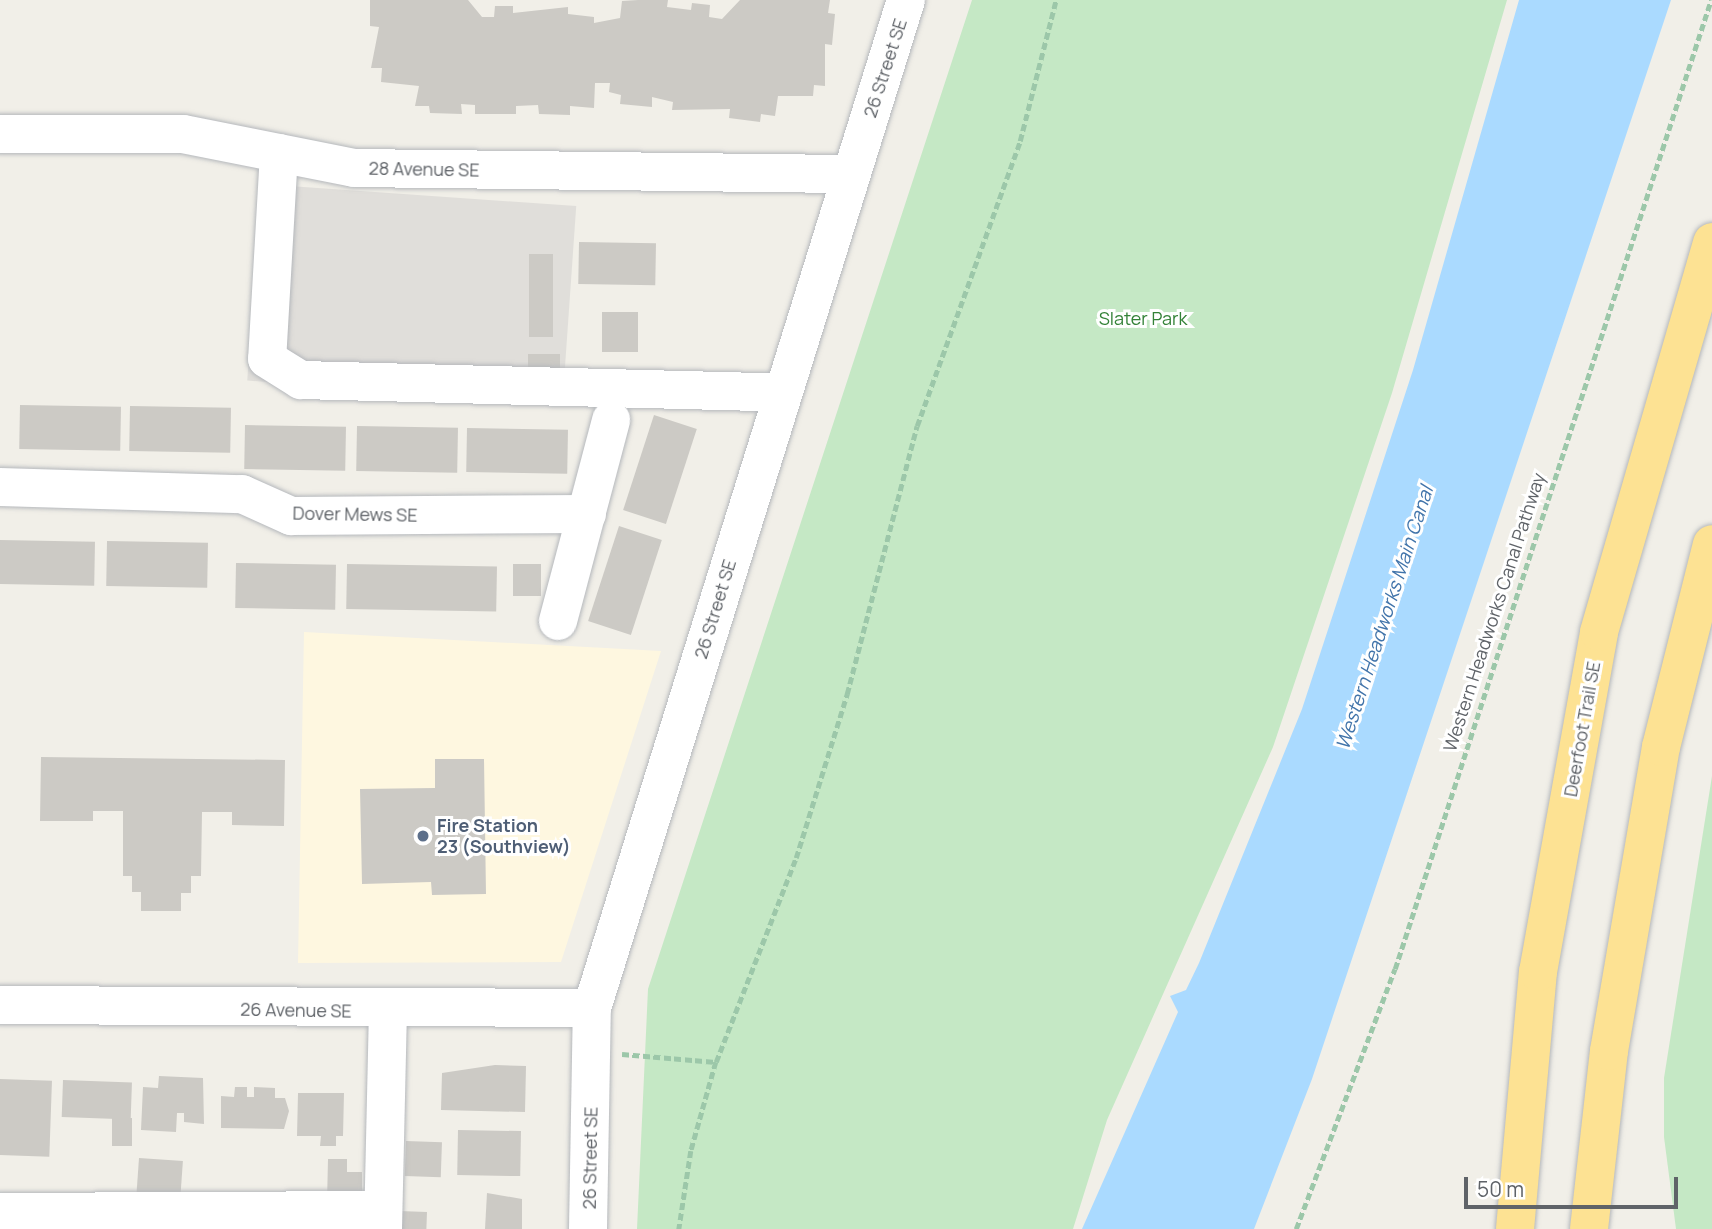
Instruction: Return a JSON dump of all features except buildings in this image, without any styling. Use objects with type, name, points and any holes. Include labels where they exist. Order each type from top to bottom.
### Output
[{"type":"highway","name":"Deerfoot Trail SE","points":[[1515,1229],[1538,972],[1599,632],[1712,242]]},
{"type":"highway","points":[[1589,1229],[1609,1051],[1661,747],[1712,544]]},
{"type":"highway","points":[[1609,1051],[1614,1229]]},
{"type":"street","name":"26 Street SE","points":[[588,1229],[592,1008],[906,0]]},
{"type":"street","name":"28 Avenue SE","points":[[0,134],[183,134],[354,168],[851,174]]},
{"type":"street","points":[[279,153],[267,359],[301,380],[782,393]]},
{"type":"street","points":[[558,621],[611,420]]},
{"type":"street","name":"Dover Mews SE","points":[[0,487],[242,494],[292,516],[587,514]]},
{"type":"street","name":"26 Avenue SE","points":[[0,1005],[388,1011],[592,1008]]},
{"type":"street","points":[[0,1212],[383,1220],[388,1011]]},
{"type":"path","points":[[679,1229],[691,1151],[716,1062],[796,858],[847,694],[917,426],[1020,141],[1056,0]]},
{"type":"path","name":"Western Headworks Canal Pathway","points":[[1296,1229],[1395,969],[1711,0]]},
{"type":"path","points":[[592,1051],[716,1062]]},
{"type":"shaded area","points":[[261,184],[576,206],[562,403],[247,381]]},
{"type":"shaded area","points":[[304,632],[661,651],[561,962],[298,963]]},
{"type":"green space","name":"Slater Park","points":[[972,0],[1507,0],[1392,393],[1273,747],[1107,1120],[1073,1229],[637,1229],[648,989]]},
{"type":"green space","points":[[1712,776],[1712,1229],[1676,1229],[1664,1137],[1664,1078]]},
{"type":"water","name":"Western Headworks Main Canal","points":[[1519,0],[1671,0],[1312,1079],[1254,1229],[1082,1229],[1178,1012],[1170,996],[1186,990],[1199,963],[1302,709],[1413,370]]},
{"type":"place","name":"Fire Station 23 (Southview)","points":[[423,836]]}]
